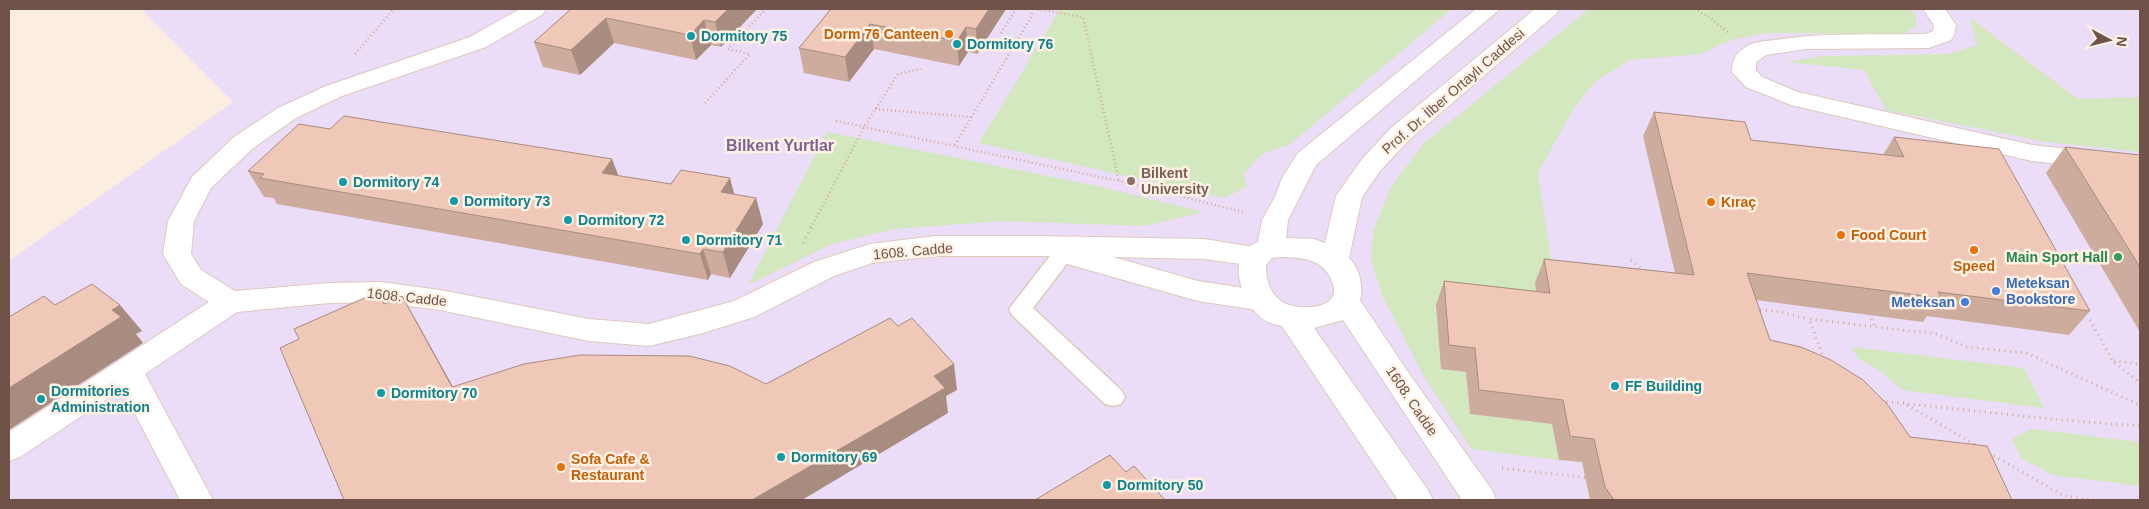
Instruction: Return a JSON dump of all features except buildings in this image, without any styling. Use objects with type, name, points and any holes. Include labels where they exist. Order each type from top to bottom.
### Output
[{"type":"street","points":[[9,448],[231,302],[191,277],[177,254],[181,221],[201,183],[243,143],[287,113],[334,91],[478,42],[535,9]]},
{"type":"street","points":[[1264,252],[1275,220],[1307,158],[1489,9]]},
{"type":"street","name":"Prof. Dr. İlber Ortaylı Caddesi","points":[[1334,262],[1349,196],[1371,165],[1400,134],[1548,9]]},
{"type":"street","points":[[1934,9],[1945,25],[1943,34],[1930,41],[1805,42],[1777,46],[1759,49],[1744,60],[1744,72],[1754,82],[1791,98],[2032,153],[2140,165]]},
{"type":"street","name":"1608. Cadde","points":[[231,302],[329,293],[380,292],[440,300],[589,330],[649,335],[703,322],[744,309],[824,268],[870,254],[936,246],[1204,249],[1264,252],[1284,247],[1314,249],[1340,266],[1349,290],[1340,309],[1316,319],[1291,317],[1274,313],[1256,292],[1251,267],[1264,252]]},
{"type":"street","name":"1608. Cadde","points":[[1037,246],[1198,291],[1264,301]]},
{"type":"street","name":"1608. Cadde","points":[[1345,300],[1480,500]]},
{"type":"street","points":[[1291,317],[1416,500]]},
{"type":"street","points":[[128,370],[197,500]]},
{"type":"lane","points":[[1064,253],[1020,309],[1113,398]]},
{"type":"path","points":[[705,103],[750,54],[728,49],[766,9]]},
{"type":"path","points":[[1001,33],[1016,9]]},
{"type":"path","points":[[955,145],[1035,9],[1083,17],[1119,181]]},
{"type":"path","points":[[1694,9],[1708,16],[1736,39]]},
{"type":"path","points":[[740,27],[747,29]]},
{"type":"path","points":[[778,292],[864,127],[898,74],[921,69]]},
{"type":"path","points":[[875,110],[972,117]]},
{"type":"path","points":[[836,121],[1119,181],[1275,220]]},
{"type":"path","points":[[1631,260],[1652,277]]},
{"type":"path","points":[[1753,309],[1780,312],[1809,319],[1937,334],[1967,347],[2026,353],[2140,405]]},
{"type":"path","points":[[1870,314],[1875,326]]},
{"type":"path","points":[[1809,319],[1826,362]]},
{"type":"path","points":[[2090,320],[2113,360],[2140,383]]},
{"type":"path","points":[[2113,360],[2140,364]]},
{"type":"path","points":[[1876,400],[2052,419],[2140,426]]},
{"type":"path","points":[[1904,403],[2064,496],[2094,500]]},
{"type":"path","points":[[1454,463],[1590,478]]},
{"type":"shaded area","name":"Bilkent University","points":[[141,9],[2140,9],[2140,500],[9,500],[9,261],[233,102]]},
{"type":"green space","points":[[1060,9],[1452,9],[1289,145],[1262,154],[1243,175],[1247,186],[1225,198],[979,143]]},
{"type":"green space","points":[[1589,9],[1911,9],[1916,15],[1916,26],[1904,34],[1768,33],[1736,39],[1702,54],[1630,60],[1596,81],[1575,106],[1538,173],[1551,260],[1535,283],[1541,317],[1436,306],[1441,369],[1466,372],[1470,414],[1552,424],[1559,460],[1471,449],[1425,378],[1382,295],[1371,260],[1373,231],[1391,187],[1424,143]]},
{"type":"green space","points":[[1970,18],[2078,99],[2140,97],[2140,152],[2045,142],[1886,110],[1864,70],[1786,62],[1824,56],[1949,54],[1977,45]]},
{"type":"green space","points":[[827,132],[1097,186],[1204,212],[1144,226],[1001,221],[895,229],[832,244],[748,285]]},
{"type":"green space","points":[[1852,347],[2024,368],[2044,408],[1902,390],[1879,370],[1857,358]]},
{"type":"green space","points":[[2031,429],[2140,442],[2140,486],[2053,475],[2021,458],[2012,439]]},
{"type":"place","name":"Dorm 76 Canteen","points":[[949,34]]},
{"type":"place","name":"Dormitory 75","points":[[691,36]]},
{"type":"place","name":"Dormitory 76","points":[[957,44]]},
{"type":"place","name":"Bilkent University","points":[[1131,181]]},
{"type":"place","name":"Dormitory 74","points":[[343,182]]},
{"type":"place","name":"Dormitory 73","points":[[454,201]]},
{"type":"place","name":"Kıraç","points":[[1711,202]]},
{"type":"place","name":"Dormitory 72","points":[[568,220]]},
{"type":"place","name":"Food Court","points":[[1841,235]]},
{"type":"place","name":"Dormitory 71","points":[[686,240]]},
{"type":"place","name":"Speed","points":[[1974,250]]},
{"type":"place","name":"Main Sport Hall","points":[[2118,257]]},
{"type":"place","name":"Meteksan Bookstore","points":[[1996,291]]},
{"type":"place","name":"Meteksan","points":[[1965,302]]},
{"type":"place","name":"FF Building","points":[[1615,386]]},
{"type":"place","name":"Dormitory 70","points":[[381,393]]},
{"type":"place","name":"Dormitories Administration","points":[[41,399]]},
{"type":"place","name":"Dormitory 69","points":[[781,457]]},
{"type":"place","name":"Sofa Cafe & Restaurant","points":[[561,467]]},
{"type":"place","name":"Dormitory 50","points":[[1107,485]]},
{"type":"district","name":"Bilkent Yurtlar","points":[[780,145]]}]
